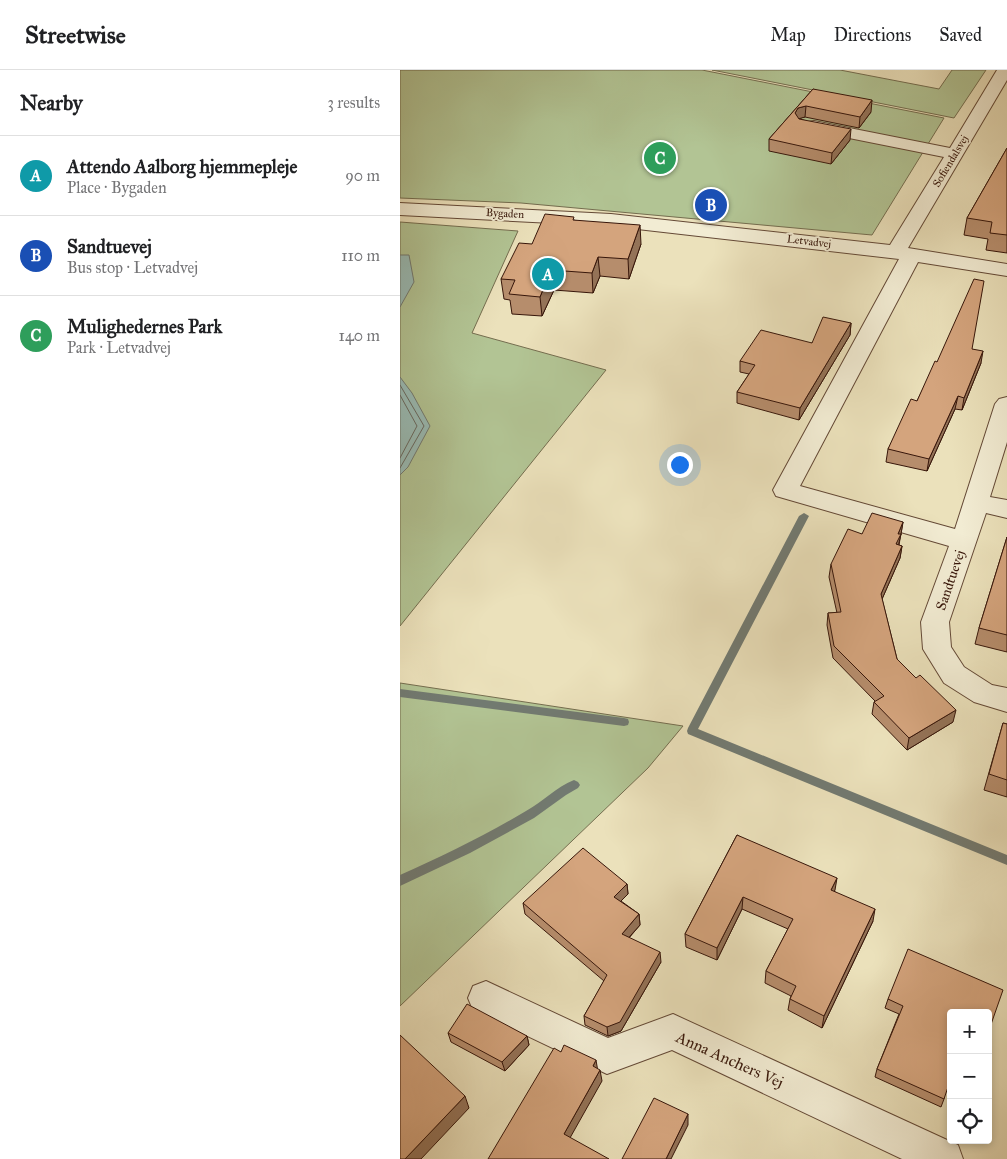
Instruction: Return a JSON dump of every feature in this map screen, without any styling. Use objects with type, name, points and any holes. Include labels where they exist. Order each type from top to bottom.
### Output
[{"type":"street","name":"Sofiendalsvej","points":[[904,253],[954,154],[1005,70]]},
{"type":"street","points":[[805,124],[954,154]]},
{"type":"street","name":"Bygaden","points":[[400,208],[611,220]]},
{"type":"street","name":"Letvadvej","points":[[611,220],[904,253],[1007,270]]},
{"type":"street","name":"Sandtuevej","points":[[904,253],[785,490],[964,541]]},
{"type":"street","name":"Sandtuevej","points":[[1007,404],[964,541],[936,622],[938,649],[954,675],[984,694],[1007,700]]},
{"type":"street","points":[[976,502],[1007,510]]},
{"type":"street","name":"Anna Anchers Vej","points":[[486,998],[607,1056],[673,1032],[944,1159]]},
{"type":"green space","points":[[400,70],[702,70],[944,118],[872,235],[521,203],[400,198]]},
{"type":"green space","points":[[712,70],[840,70],[939,89],[952,70],[986,70],[954,118]]},
{"type":"green space","points":[[400,222],[518,231],[472,333],[606,370],[400,626]]},
{"type":"green space","points":[[400,683],[683,726],[648,768],[400,1006]]},
{"type":"water","points":[[400,255],[409,255],[414,282],[400,307]]},
{"type":"water","points":[[400,377],[412,393],[430,426],[408,467],[400,475]]},
{"type":"building","points":[[813,89],[872,100],[860,117],[806,106],[798,108],[795,113],[799,119],[851,129],[832,153],[769,139]]},
{"type":"building","points":[[1007,148],[1007,235],[990,233],[992,222],[967,218]]},
{"type":"building","points":[[545,214],[574,217],[573,220],[640,225],[628,259],[598,257],[592,273],[551,270],[540,297],[509,294],[515,280],[501,279],[519,243],[532,244]]},
{"type":"building","points":[[974,279],[984,281],[972,349],[983,351],[964,398],[958,396],[929,459],[888,449],[911,399],[917,401],[935,361],[937,362]]},
{"type":"building","points":[[823,317],[851,323],[800,408],[737,392],[755,365],[740,361],[761,330],[812,343]]},
{"type":"building","points":[[872,513],[903,522],[898,534],[901,534],[896,544],[902,546],[881,594],[897,659],[916,678],[920,675],[956,710],[909,738],[874,702],[884,696],[834,646],[828,613],[841,612],[831,564],[848,529],[862,534]]},
{"type":"building","points":[[1007,537],[1007,635],[979,628]]},
{"type":"building","points":[[1003,723],[1007,724],[1007,780],[989,774]]},
{"type":"building","points":[[737,835],[837,878],[831,890],[875,909],[824,1016],[790,999],[796,986],[766,971],[793,919],[743,897],[717,948],[685,934]]},
{"type":"building","points":[[583,848],[627,884],[614,897],[639,914],[622,934],[660,952],[620,1022],[607,1027],[584,1016],[607,975],[523,903]]},
{"type":"building","points":[[908,949],[1003,990],[992,1022],[992,1009],[947,1009],[947,1090],[944,1099],[877,1069],[903,1006],[888,999]]},
{"type":"building","points":[[467,1004],[527,1036],[502,1062],[448,1033]]},
{"type":"building","points":[[400,1035],[465,1096],[405,1159],[400,1159]]},
{"type":"building","points":[[564,1045],[596,1060],[593,1066],[600,1070],[564,1134],[609,1159],[488,1159],[554,1048],[561,1052]]},
{"type":"building","points":[[654,1098],[688,1114],[666,1159],[622,1159]]},
{"type":"waterway","points":[[804,516],[692,731],[1007,860]]},
{"type":"waterway","points":[[400,693],[624,722]]},
{"type":"waterway","points":[[400,881],[514,824],[574,785]]},
{"type":"place","name":"Mulighedernes Park","points":[[660,158]]},
{"type":"place","name":"Sandtuevej","points":[[711,205]]},
{"type":"place","name":"Attendo Aalborg hjemmepleje","points":[[548,274]]}]
